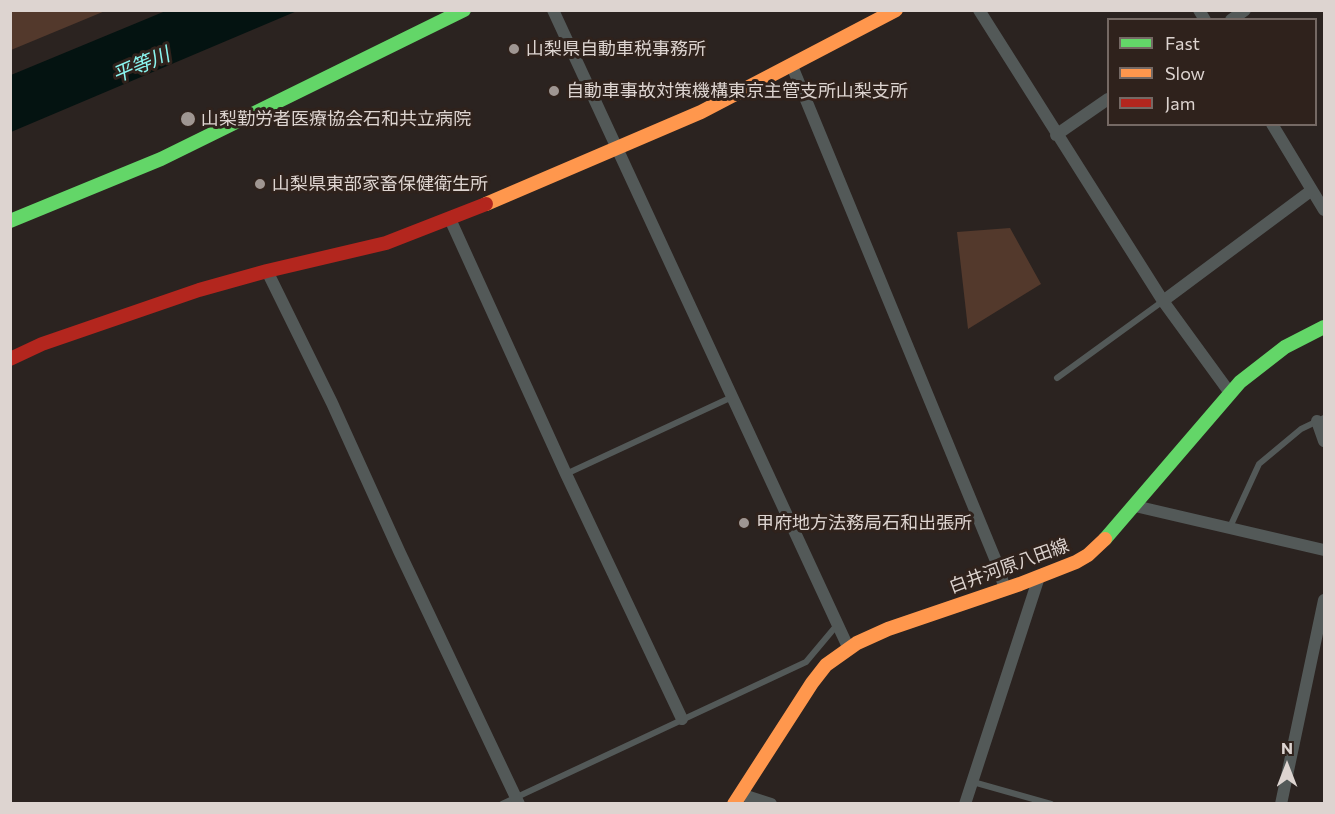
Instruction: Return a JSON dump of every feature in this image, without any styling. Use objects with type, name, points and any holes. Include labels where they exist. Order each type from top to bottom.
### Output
[{"type":"street","points":[[10,221],[161,159],[464,10]]},
{"type":"street","points":[[553,10],[848,648]]},
{"type":"street","points":[[10,359],[42,344],[199,290],[267,270],[386,243],[450,219],[701,112],[896,10]]},
{"type":"street","points":[[979,10],[1163,301],[1230,393]]},
{"type":"street","points":[[792,66],[996,561],[1005,589]]},
{"type":"street","points":[[1056,135],[1107,100]]},
{"type":"street","points":[[1273,126],[1324,210]]},
{"type":"street","points":[[1163,301],[1312,190]]},
{"type":"street","points":[[450,219],[566,474],[682,719]]},
{"type":"street","points":[[267,270],[332,403],[517,801]]},
{"type":"street","name":"白井河原八田線","points":[[737,799],[826,665],[848,648],[888,629],[1039,577],[1088,555],[1113,532],[1230,393],[1271,357],[1299,339],[1324,327]]},
{"type":"street","points":[[1321,420],[1324,441]]},
{"type":"street","points":[[1135,506],[1324,550]]},
{"type":"street","points":[[965,804],[1039,577]]},
{"type":"street","points":[[1281,804],[1324,600]]},
{"type":"street","points":[[737,799],[771,804]]},
{"type":"lane","points":[[1057,378],[1163,301]]},
{"type":"lane","points":[[566,474],[733,397]]},
{"type":"lane","points":[[1230,527],[1259,464],[1301,429],[1321,420]]},
{"type":"lane","points":[[502,804],[517,801],[682,719],[806,662],[838,625]]},
{"type":"lane","points":[[972,782],[1051,804]]},
{"type":"shaded area","points":[[11,10],[105,10],[105,11],[11,50]]},
{"type":"shaded area","points":[[1010,228],[1041,284],[968,329],[957,232]]},
{"type":"water","name":"平等川","points":[[168,10],[297,11],[11,132],[11,75]]},
{"type":"traffic: fast","points":[[10,221],[161,159],[464,10]]},
{"type":"traffic: fast","points":[[1105,539],[1240,382],[1285,347],[1324,327]]},
{"type":"traffic: slow","points":[[486,204],[701,112],[896,10]]},
{"type":"traffic: slow","points":[[734,804],[826,665],[857,643],[888,629],[1020,584],[1076,562],[1088,555],[1105,539]]},
{"type":"traffic: jam","points":[[10,359],[42,344],[199,290],[267,271],[386,243],[486,204]]},
{"type":"place","name":"山梨県自動車税事務所","points":[[514,49]]},
{"type":"place","name":"自動車事故対策機構東京主管支所山梨支所","points":[[554,91]]},
{"type":"place","name":"山梨勤労者医療協会石和共立病院","points":[[188,119]]},
{"type":"place","name":"山梨県東部家畜保健衛生所","points":[[260,184]]},
{"type":"place","name":"甲府地方法務局石和出張所","points":[[744,523]]}]
